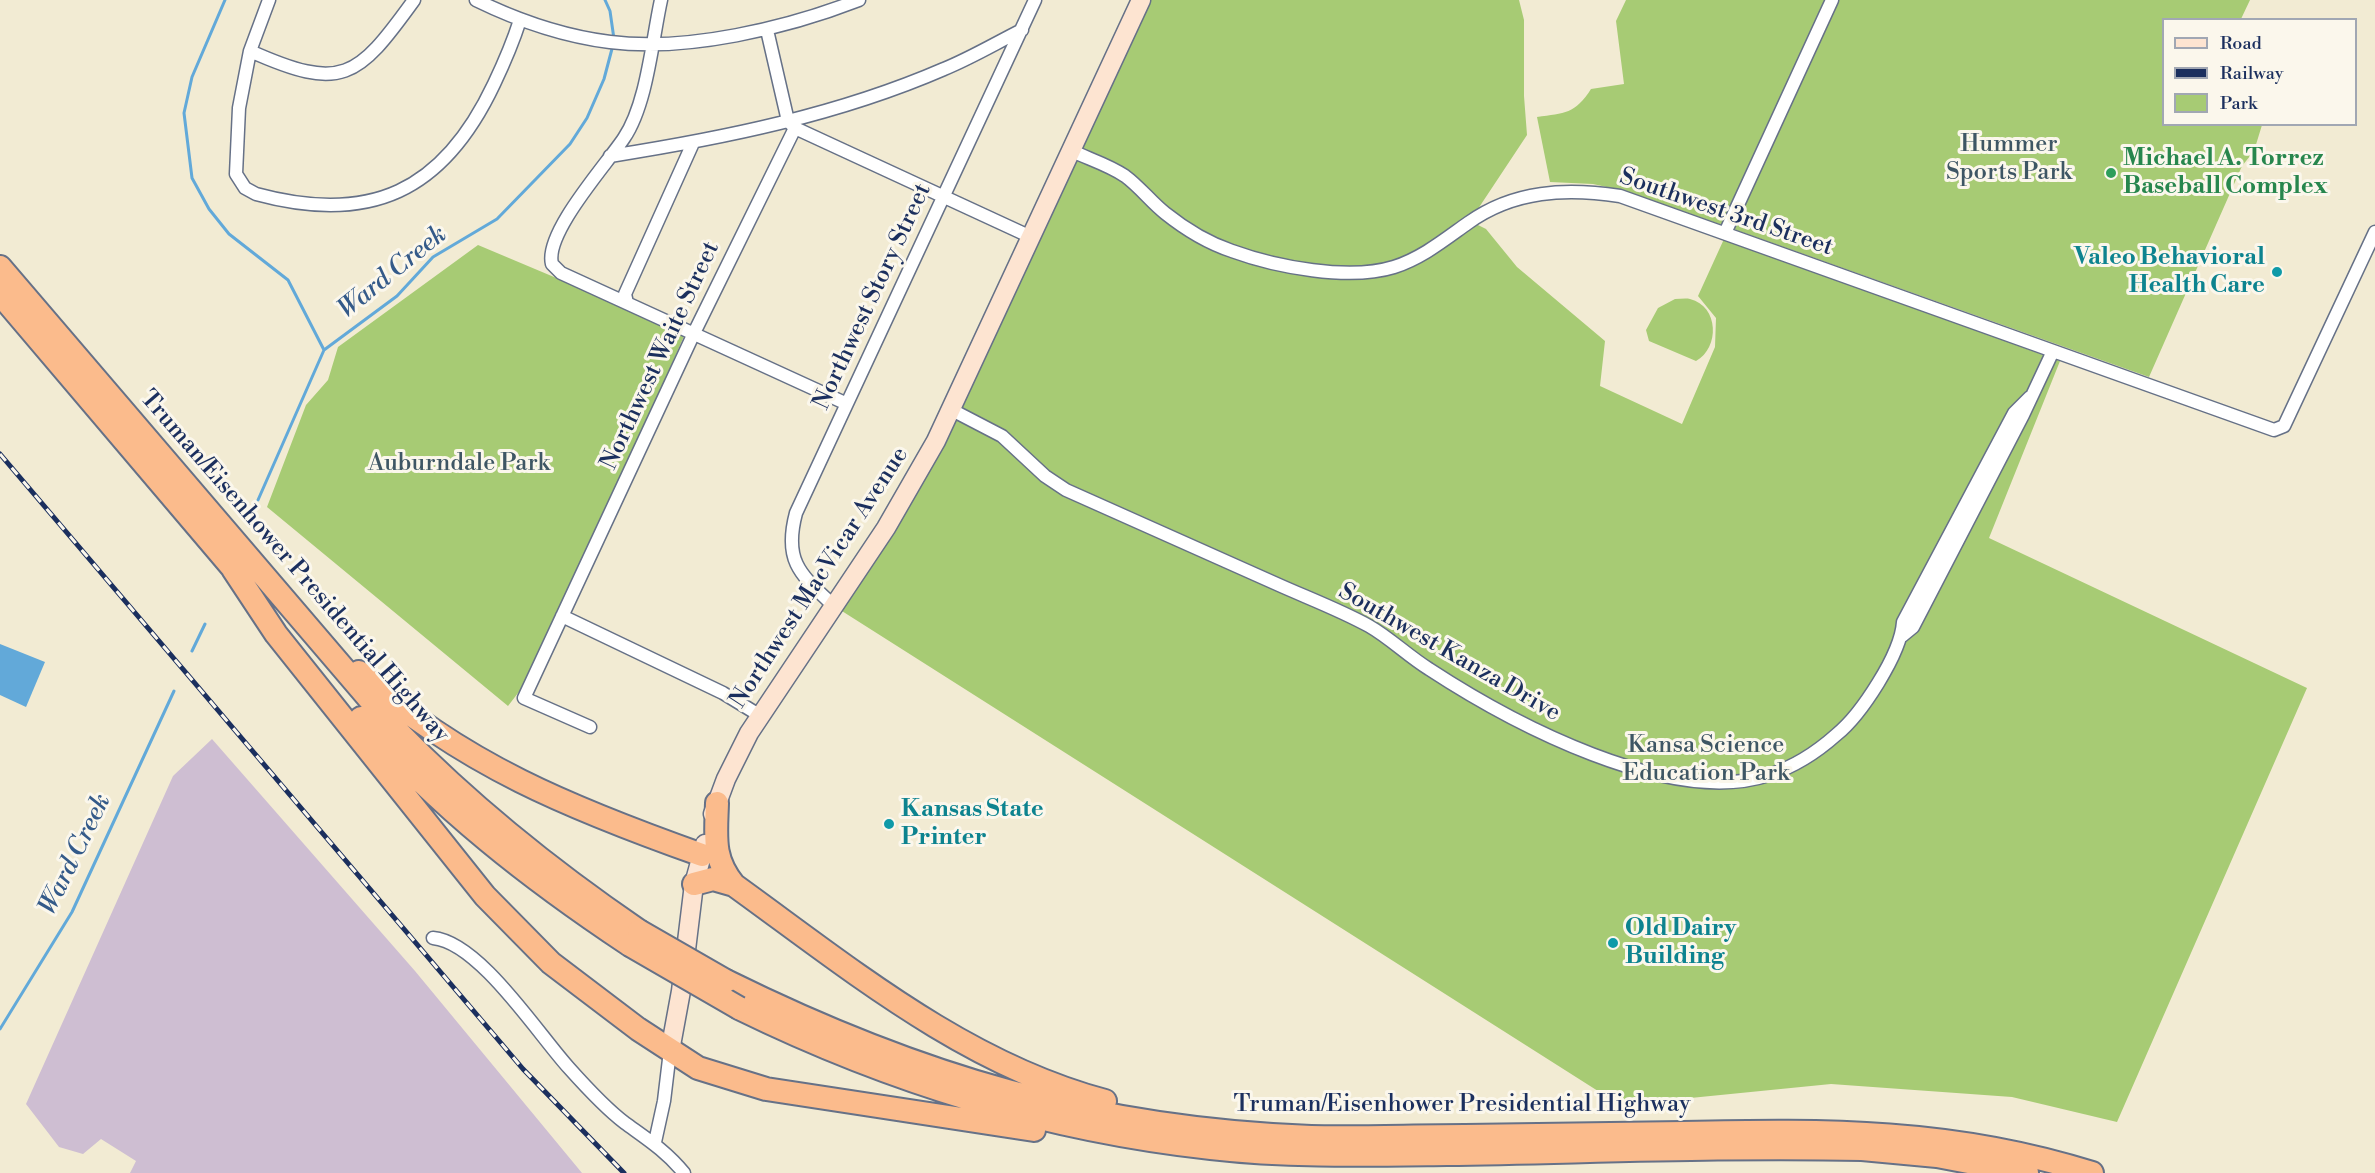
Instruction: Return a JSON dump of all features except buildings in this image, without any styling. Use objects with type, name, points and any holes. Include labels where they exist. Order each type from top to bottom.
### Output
[{"type":"highway","name":"Truman/Eisenhower Presidential Highway","points":[[0,267],[365,697],[431,766],[523,847],[635,938],[739,1008],[798,1036],[928,1087],[1052,1122],[1167,1143],[1258,1152],[1333,1155],[1862,1149],[1946,1157],[2027,1173]]},
{"type":"highway","name":"Truman/Eisenhower Presidential Highway","points":[[0,294],[370,729],[420,780],[513,861],[567,903],[635,938],[864,1045],[984,1086],[1118,1117],[1252,1134],[1375,1137],[1860,1131],[1979,1144],[2092,1173]]},
{"type":"highway","points":[[233,569],[276,634],[485,896],[551,963],[670,1052],[698,1068],[772,1090],[1097,1139],[1167,1143]]},
{"type":"highway","points":[[277,593],[392,701],[463,751],[558,800],[702,855]]},
{"type":"highway","points":[[717,803],[717,857],[724,873],[734,885],[920,1016],[1004,1063],[1092,1098],[1252,1134]]},
{"type":"highway","points":[[694,884],[713,879],[734,885]]},
{"type":"main road","name":"Northwest MacVicar Avenue","points":[[670,1052],[681,991],[694,884],[717,803],[734,762],[759,715],[886,528],[952,410],[1141,0]]},
{"type":"street","points":[[269,0],[250,51],[240,101],[236,174],[248,190],[300,204],[341,206],[384,197],[412,184],[443,160],[475,120],[507,56],[520,20]]},
{"type":"street","points":[[250,51],[298,70],[330,75],[342,72],[370,56],[414,0]]},
{"type":"street","points":[[476,0],[520,20],[589,39],[635,43],[767,30],[859,0]]},
{"type":"street","points":[[661,0],[640,103],[624,138],[574,206],[552,251],[552,264],[561,273],[845,403]]},
{"type":"street","name":"Northwest Story Street","points":[[834,606],[798,571],[791,543],[796,513],[845,403],[1035,0]]},
{"type":"street","points":[[1725,233],[1832,0]]},
{"type":"street","points":[[767,30],[792,124],[1031,237]]},
{"type":"street","points":[[610,156],[792,124],[945,69],[1022,30]]},
{"type":"street","name":"Northwest Waite Street","points":[[590,727],[524,698],[792,124]]},
{"type":"street","points":[[627,303],[626,294],[693,143]]},
{"type":"street","name":"Southwest 3rd Street","points":[[1071,151],[1125,176],[1165,213],[1196,235],[1232,251],[1330,271],[1356,273],[1394,267],[1435,248],[1470,222],[1502,204],[1542,192],[1590,191],[1620,196],[2274,430],[2284,426],[2375,232]]},
{"type":"street","name":"Southwest Kanza Drive","points":[[952,410],[1002,436],[1044,476],[1066,490],[1369,626],[1427,668],[1492,708],[1553,738],[1591,753],[1698,783],[1722,782],[1768,776],[1792,766],[1828,742],[1850,723],[1866,701],[1902,636],[1913,627],[2053,351]]},
{"type":"street","points":[[562,616],[723,693],[759,715]]},
{"type":"street","points":[[433,938],[452,942],[482,965],[570,1069],[625,1123],[655,1142],[684,1173]]},
{"type":"street","name":"Northwest MacVicar Avenue","points":[[655,1142],[664,1101],[670,1052]]},
{"type":"shaded area","points":[[212,739],[415,971],[582,1173],[130,1173],[136,1161],[101,1139],[83,1154],[59,1147],[26,1104],[173,776]]},
{"type":"green space","name":"Kansa Science Education Park","points":[[1143,0],[1519,0],[1524,20],[1524,96],[1527,135],[1470,221],[1486,229],[1517,267],[1605,341],[1600,386],[1682,424],[1715,347],[1716,318],[1698,296],[1724,239],[2060,361],[1989,538],[2307,688],[2117,1122],[2012,1097],[1831,1084],[1620,1105],[834,606],[952,410]]},
{"type":"green space","name":"Hummer Sports Park","points":[[1626,0],[2250,0],[2241,18],[2162,18],[2162,126],[2262,126],[2254,151],[2242,166],[2149,377],[1629,192],[1593,184],[1550,182],[1537,117],[1574,108],[1591,89],[1624,84],[1616,21]]},
{"type":"green space","name":"Auburndale Park","points":[[478,245],[611,301],[684,336],[618,487],[528,680],[508,706],[267,507],[306,405],[328,380],[338,347]]},
{"type":"green space","points":[[1675,299],[1688,299],[1700,303],[1711,318],[1713,328],[1709,347],[1696,361],[1649,341],[1646,330],[1658,308]]},
{"type":"water","points":[[0,644],[45,662],[26,707],[0,695]]},
{"type":"waterway","points":[[225,0],[192,77],[184,113],[192,178],[209,209],[229,234],[288,280],[324,350]]},
{"type":"waterway","name":"Ward Creek","points":[[605,0],[610,11],[614,39]]},
{"type":"waterway","name":"Ward Creek","points":[[258,500],[324,350],[397,296],[433,257],[497,219],[570,144],[587,118],[604,79],[613,45]]},
{"type":"waterway","name":"Ward Creek","points":[[192,651],[205,624]]},
{"type":"waterway","name":"Ward Creek","points":[[0,1029],[72,912],[174,691]]},
{"type":"railway","points":[[0,454],[523,1069],[624,1173]]},
{"type":"place","name":"Michael A. Torrez Baseball Complex","points":[[2111,173]]},
{"type":"place","name":"Valeo Behavioral Health Care","points":[[2277,272]]},
{"type":"place","name":"Kansas State Printer","points":[[889,824]]},
{"type":"place","name":"Old Dairy Building","points":[[1613,943]]}]
